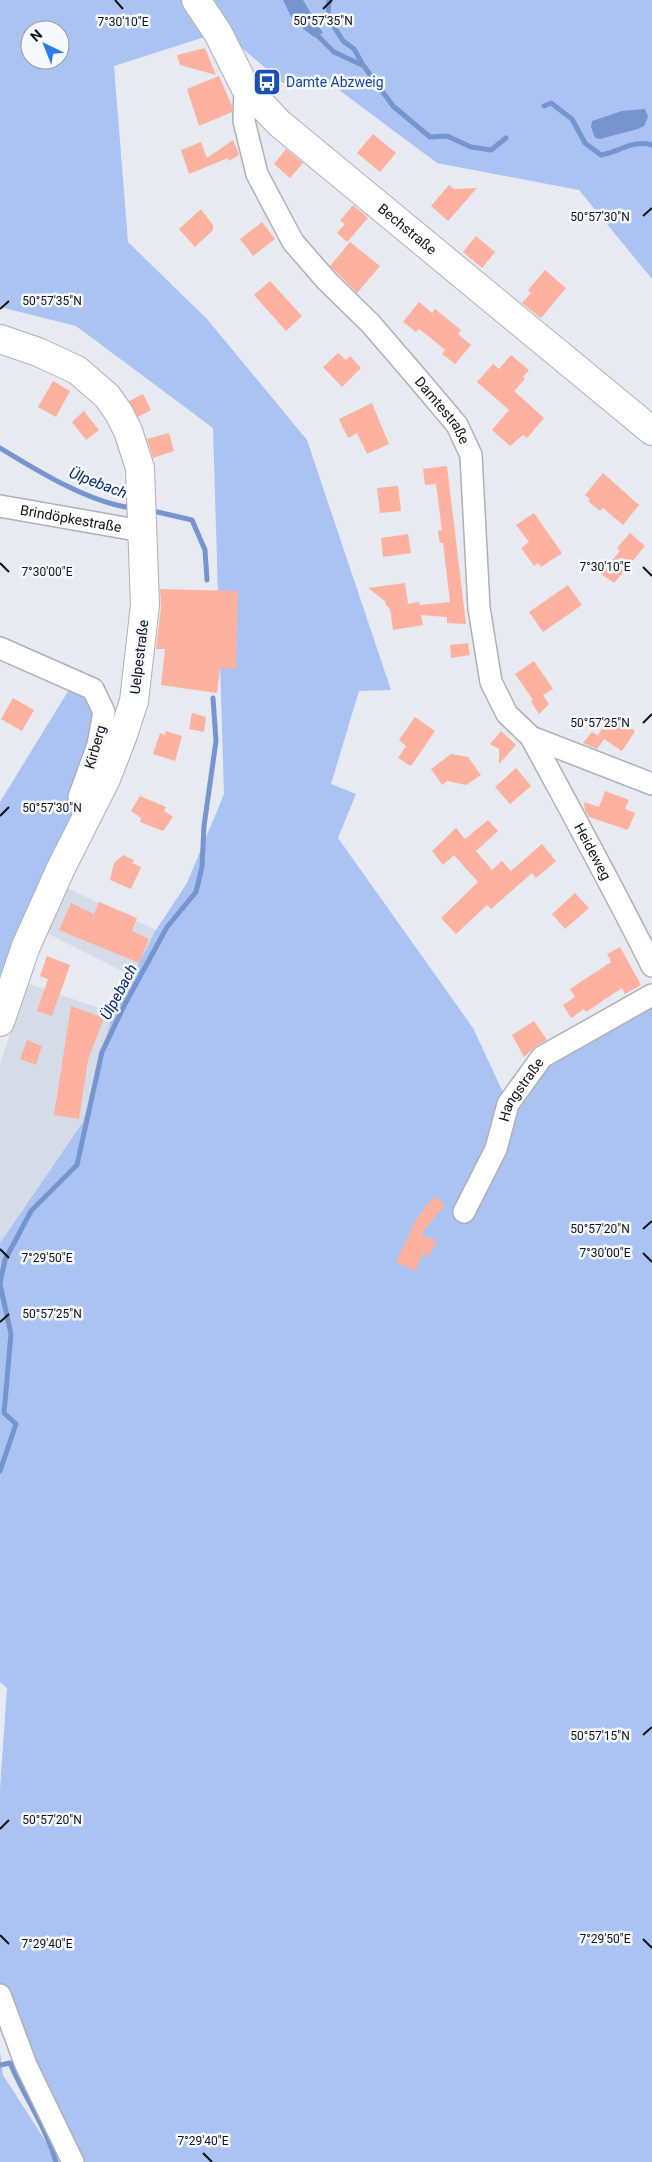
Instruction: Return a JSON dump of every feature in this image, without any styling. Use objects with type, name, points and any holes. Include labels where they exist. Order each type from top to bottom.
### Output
[{"type":"main road","name":"Bechstraße","points":[[196,0],[218,33],[245,87],[279,123],[652,430]]},
{"type":"main road","name":"Uelpestraße","points":[[0,339],[38,352],[77,370],[107,396],[128,431],[140,468],[145,605],[134,701],[106,779],[90,815],[61,868],[26,946],[0,1022]]},
{"type":"street","name":"Damtestraße","points":[[245,87],[244,121],[257,174],[293,242],[327,281],[370,323],[457,425],[471,455],[479,608],[491,682],[507,714],[531,738],[652,784]]},
{"type":"street","name":"Brindöpkestraße","points":[[0,506],[142,518]]},
{"type":"street","name":"Kirberg","points":[[0,648],[93,690],[104,712],[98,745],[79,797],[90,815]]},
{"type":"street","name":"Heideweg","points":[[531,738],[602,872],[619,900],[652,966]]},
{"type":"street","name":"Hangstraße","points":[[464,1212],[496,1149],[508,1104],[542,1057],[652,994]]},
{"type":"street","points":[[0,1995],[26,2065],[73,2162]]},
{"type":"shaded area","points":[[0,0],[195,0],[208,36],[114,66],[128,242],[207,319],[307,440],[391,690],[359,691],[331,784],[356,794],[338,838],[473,1028],[508,1103],[542,1057],[652,995],[652,2162],[73,2162],[0,1994],[0,1789],[7,1688],[0,1682],[0,1243],[83,1122],[113,1013],[156,930],[187,883],[224,794],[213,428],[76,326],[0,307]]},
{"type":"shaded area","points":[[196,0],[652,0],[652,279],[579,190],[437,163],[323,78],[283,83],[228,36]]},
{"type":"shaded area","points":[[283,0],[303,0],[323,33],[314,37],[293,21]]},
{"type":"shaded area","points":[[645,109],[648,117],[644,126],[600,139],[595,138],[591,127],[592,121],[622,111]]},
{"type":"shaded area","points":[[70,688],[88,699],[95,727],[71,826],[0,1001],[0,802]]},
{"type":"shaded area","points":[[67,888],[156,930],[134,977],[45,932]]},
{"type":"shaded area","points":[[27,983],[113,1013],[83,1122],[0,1243],[0,1064]]},
{"type":"shaded area","points":[[0,2053],[3,2075],[59,2162],[0,2162]]},
{"type":"building","points":[[205,48],[216,75],[180,65],[177,55]]},
{"type":"building","points":[[219,76],[232,106],[232,112],[199,126],[187,89]]},
{"type":"building","points":[[373,134],[396,153],[380,172],[357,153]]},
{"type":"building","points":[[233,140],[239,155],[229,161],[228,158],[189,174],[181,150],[201,142],[207,158]]},
{"type":"building","points":[[286,149],[303,163],[290,178],[274,164]]},
{"type":"building","points":[[449,185],[454,189],[477,188],[448,221],[431,206]]},
{"type":"building","points":[[353,205],[368,218],[347,242],[337,233],[345,224],[340,221]]},
{"type":"building","points":[[201,209],[213,225],[213,230],[195,247],[179,229]]},
{"type":"building","points":[[262,222],[275,239],[253,256],[240,239]]},
{"type":"building","points":[[476,236],[495,252],[482,268],[463,252]]},
{"type":"building","points":[[350,242],[380,266],[357,293],[330,266]]},
{"type":"building","points":[[545,270],[566,288],[541,318],[522,303],[531,293],[528,290]]},
{"type":"building","points":[[270,281],[302,316],[286,331],[254,295]]},
{"type":"building","points":[[419,302],[432,313],[435,309],[461,330],[458,334],[471,345],[455,364],[442,354],[445,350],[432,339],[419,329],[416,332],[403,322]]},
{"type":"building","points":[[338,353],[346,360],[350,356],[361,368],[342,387],[323,367]]},
{"type":"building","points":[[511,355],[529,370],[523,377],[525,379],[514,391],[544,418],[527,438],[523,435],[510,446],[492,430],[509,410],[477,382],[493,364],[499,369]]},
{"type":"building","points":[[53,381],[70,391],[56,417],[38,407]]},
{"type":"building","points":[[143,394],[151,410],[138,417],[129,401]]},
{"type":"building","points":[[372,403],[389,444],[367,454],[357,433],[348,438],[339,419]]},
{"type":"building","points":[[84,411],[99,430],[86,440],[72,422]]},
{"type":"building","points":[[169,433],[174,451],[153,458],[147,439]]},
{"type":"building","points":[[447,466],[466,624],[447,623],[447,617],[421,615],[423,625],[393,630],[390,609],[385,601],[368,588],[405,583],[408,604],[419,602],[420,605],[450,602],[443,543],[440,543],[438,531],[442,530],[436,484],[425,485],[423,469]]},
{"type":"building","points":[[603,473],[639,505],[623,525],[603,508],[600,511],[588,501],[590,499],[585,495]]},
{"type":"building","points":[[398,486],[401,511],[380,513],[377,488]]},
{"type":"building","points":[[534,513],[562,553],[541,567],[538,563],[534,566],[521,548],[529,542],[516,525]]},
{"type":"building","points":[[630,533],[645,546],[614,583],[601,574],[620,551],[617,548]]},
{"type":"building","points":[[408,534],[411,553],[383,557],[381,538]]},
{"type":"building","points":[[568,585],[582,605],[543,632],[529,612]]},
{"type":"building","points":[[160,589],[238,591],[236,669],[220,668],[217,693],[161,685],[165,649],[156,649],[161,607]]},
{"type":"building","points":[[468,643],[470,655],[451,658],[450,645]]},
{"type":"building","points":[[534,661],[553,689],[543,695],[549,704],[539,714],[531,702],[533,700],[515,674]]},
{"type":"building","points":[[13,698],[34,710],[22,731],[1,719]]},
{"type":"building","points":[[192,713],[206,717],[204,732],[189,729]]},
{"type":"building","points":[[611,715],[635,731],[622,751],[598,735]]},
{"type":"building","points":[[415,717],[435,731],[411,766],[398,758],[406,746],[399,740]]},
{"type":"building","points":[[166,731],[182,736],[175,761],[153,754],[160,733],[165,735]]},
{"type":"building","points":[[501,731],[516,745],[499,764],[499,749],[490,744]]},
{"type":"building","points":[[592,732],[604,739],[597,749],[583,743]]},
{"type":"building","points":[[451,754],[468,757],[481,775],[466,785],[447,781],[442,785],[431,769]]},
{"type":"building","points":[[516,768],[531,786],[510,804],[495,787]]},
{"type":"building","points":[[605,791],[629,800],[625,809],[635,813],[628,830],[589,817],[585,811],[584,802],[599,807]]},
{"type":"building","points":[[140,796],[166,807],[164,811],[173,817],[163,831],[140,822],[141,818],[131,811]]},
{"type":"building","points":[[488,820],[498,831],[476,851],[492,870],[502,861],[511,871],[542,844],[556,861],[536,878],[532,873],[491,909],[487,905],[456,934],[441,918],[478,882],[454,855],[443,865],[432,851],[456,828],[465,839]]},
{"type":"building","points":[[123,855],[134,860],[132,863],[141,867],[131,889],[110,880],[114,863]]},
{"type":"building","points":[[575,893],[589,908],[565,929],[552,914]]},
{"type":"building","points":[[99,902],[137,918],[132,931],[149,939],[139,963],[59,930],[71,903],[94,914]]},
{"type":"building","points":[[620,947],[641,985],[625,994],[622,988],[586,1012],[584,1009],[571,1018],[563,1005],[575,997],[570,989],[611,962],[607,954]]},
{"type":"building","points":[[47,956],[70,965],[52,1016],[37,1011],[48,979],[40,976]]},
{"type":"building","points":[[71,1006],[104,1018],[88,1060],[79,1119],[54,1115]]},
{"type":"building","points":[[534,1021],[547,1040],[536,1046],[524,1057],[512,1035]]},
{"type":"building","points":[[27,1040],[42,1046],[36,1065],[20,1059]]},
{"type":"building","points":[[434,1196],[445,1205],[421,1234],[437,1241],[429,1256],[423,1254],[415,1271],[396,1262],[417,1218]]},
{"type":"waterway","points":[[329,0],[328,17],[343,41],[354,49],[363,65],[393,106],[430,137],[447,136],[471,147],[491,150],[506,138]]},
{"type":"waterway","points":[[314,32],[334,52],[362,65]]},
{"type":"waterway","points":[[544,106],[551,103],[572,119],[585,143],[601,155],[632,145],[652,145]]},
{"type":"waterway","name":"Ülpebach","points":[[0,448],[64,485],[100,500],[133,508]]},
{"type":"waterway","name":"Ülpebach","points":[[149,510],[192,520],[205,550],[207,580]]},
{"type":"waterway","name":"Ülpebach","points":[[0,1283],[5,1260],[31,1211],[77,1165],[102,1052],[125,1004],[167,927],[196,892],[202,867],[204,826],[216,741],[213,698]]},
{"type":"waterway","name":"Ülpebach","points":[[0,1284],[11,1334],[4,1413],[16,1424],[0,1471]]},
{"type":"waterway","points":[[0,2065],[10,2063],[47,2136],[56,2162]]},
{"type":"place","name":"Damte Abzweig","points":[[267,82]]}]
